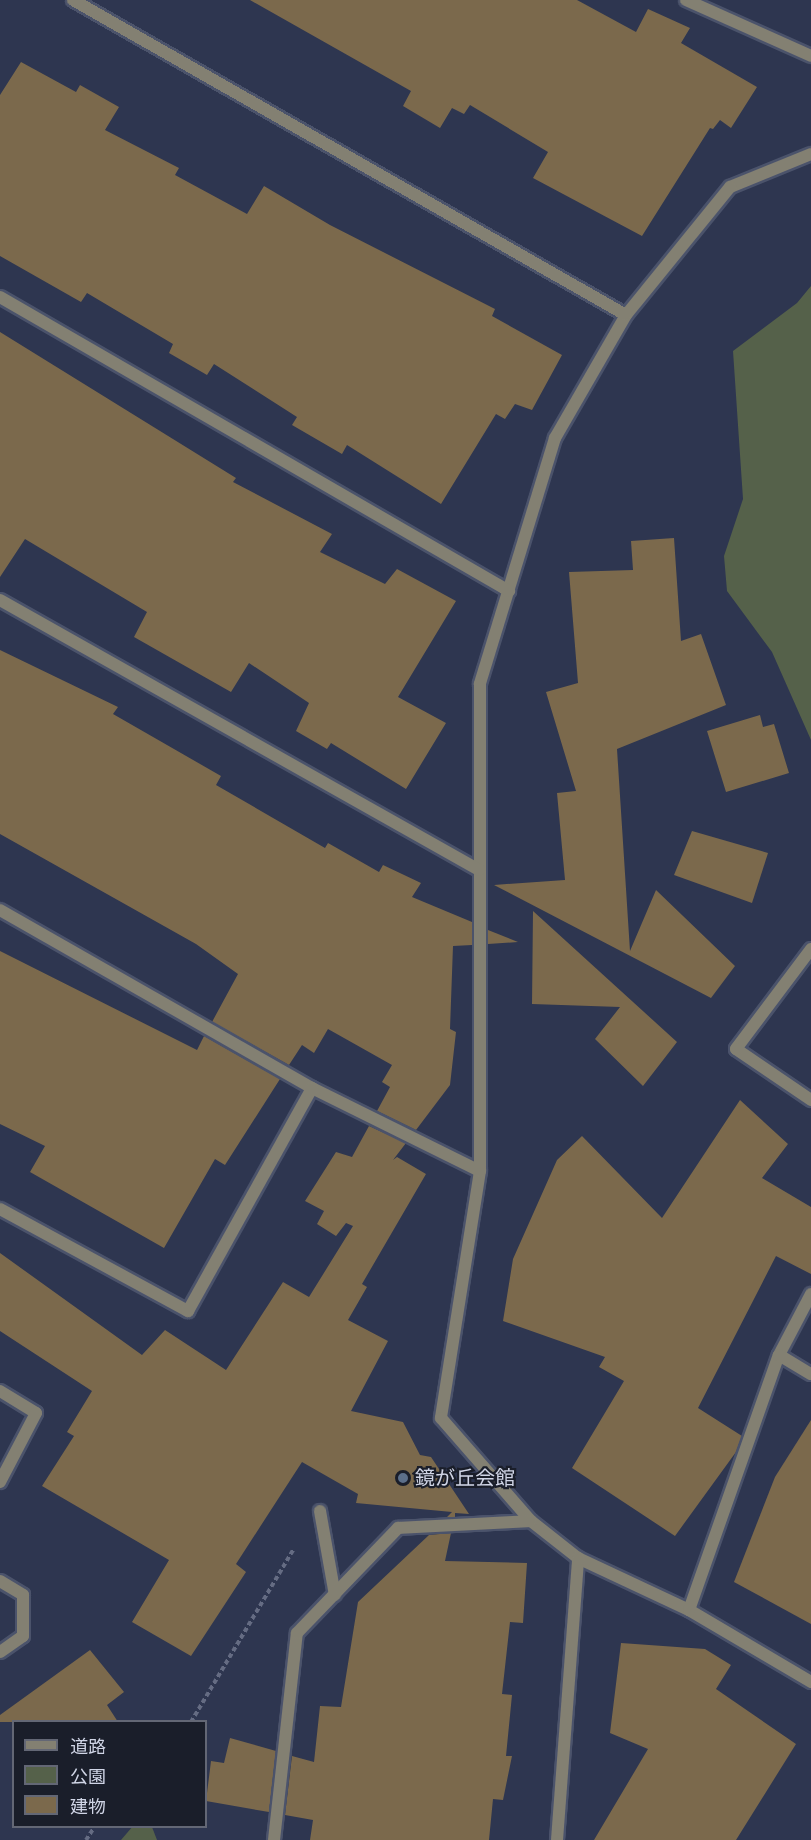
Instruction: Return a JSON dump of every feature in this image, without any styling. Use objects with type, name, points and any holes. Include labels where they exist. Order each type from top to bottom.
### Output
[{"type":"street","points":[[73,0],[626,315]]},
{"type":"street","points":[[686,0],[811,56]]},
{"type":"street","points":[[811,154],[730,187],[626,315],[555,438],[480,684],[480,1171],[441,1418],[531,1521],[578,1558],[689,1610],[811,1682]]},
{"type":"street","points":[[0,297],[509,591]]},
{"type":"street","points":[[0,600],[479,870]]},
{"type":"street","points":[[0,910],[312,1088],[480,1171]]},
{"type":"street","points":[[811,948],[736,1049],[811,1100]]},
{"type":"street","points":[[0,1209],[188,1311],[312,1088]]},
{"type":"street","points":[[689,1610],[779,1355],[811,1294]]},
{"type":"street","points":[[779,1355],[811,1374]]},
{"type":"street","points":[[0,1391],[36,1413],[0,1482]]},
{"type":"street","points":[[320,1511],[335,1594]]},
{"type":"street","points":[[274,1840],[297,1633],[398,1528],[531,1521]]},
{"type":"street","points":[[557,1840],[578,1558]]},
{"type":"street","points":[[0,1581],[23,1595],[23,1636],[0,1652]]},
{"type":"path","points":[[192,1720],[320,1511]]},
{"type":"green space","points":[[811,286],[811,740],[772,652],[727,591],[724,556],[743,499],[733,351],[797,303]]},
{"type":"green space","points":[[131,1828],[152,1828],[157,1840],[121,1840]]},
{"type":"building","points":[[250,0],[577,0],[636,32],[648,9],[690,28],[681,43],[757,87],[731,128],[720,120],[713,129],[710,128],[642,236],[533,178],[548,152],[470,105],[464,114],[452,108],[440,128],[403,106],[411,91]]},
{"type":"building","points":[[21,62],[76,92],[80,85],[119,107],[105,130],[179,168],[175,175],[247,214],[264,186],[330,225],[495,309],[492,316],[562,355],[532,410],[515,404],[505,419],[496,414],[441,504],[347,445],[342,454],[292,425],[297,417],[214,364],[207,375],[169,353],[173,344],[87,293],[81,302],[0,256],[0,95]]},
{"type":"building","points":[[0,332],[236,478],[233,482],[332,534],[320,552],[385,584],[397,569],[456,601],[398,697],[446,723],[406,789],[331,743],[327,749],[296,731],[309,703],[249,663],[231,692],[134,637],[147,612],[25,539],[0,577]]},
{"type":"building","points":[[674,538],[681,641],[701,634],[726,705],[617,749],[630,951],[656,890],[735,966],[711,998],[494,885],[565,880],[557,793],[576,791],[546,692],[578,683],[569,572],[633,570],[631,541]]},
{"type":"building","points":[[0,650],[118,707],[113,714],[221,776],[216,785],[325,848],[328,843],[379,872],[383,865],[421,883],[412,897],[472,922],[472,945],[453,946],[450,1029],[456,1032],[450,1085],[416,1130],[377,1111],[390,1087],[382,1082],[392,1065],[328,1029],[314,1053],[302,1045],[289,1065],[212,1022],[238,974],[196,944],[0,834]]},
{"type":"building","points":[[760,715],[763,727],[774,724],[789,773],[726,792],[707,731]]},
{"type":"building","points":[[692,831],[768,853],[752,903],[674,875]]},
{"type":"building","points":[[533,911],[677,1042],[643,1086],[595,1039],[620,1007],[532,1004]]},
{"type":"building","points":[[488,930],[518,942],[488,944]]},
{"type":"building","points":[[0,951],[197,1050],[204,1036],[280,1079],[225,1165],[215,1159],[164,1248],[30,1172],[45,1146],[0,1124]]},
{"type":"building","points":[[740,1100],[788,1144],[762,1178],[811,1207],[811,1274],[776,1256],[698,1408],[742,1436],[736,1452],[675,1536],[572,1468],[624,1381],[599,1367],[605,1357],[503,1321],[513,1259],[557,1160],[582,1136],[662,1218]]},
{"type":"building","points":[[369,1126],[406,1143],[393,1160],[397,1157],[426,1174],[362,1284],[367,1287],[348,1320],[388,1341],[351,1411],[403,1422],[420,1455],[431,1457],[469,1514],[455,1513],[455,1517],[447,1517],[452,1512],[356,1503],[358,1494],[302,1462],[236,1564],[246,1572],[191,1656],[132,1622],[169,1560],[42,1486],[74,1436],[67,1432],[92,1391],[0,1331],[0,1253],[142,1355],[165,1330],[226,1370],[283,1282],[309,1297],[353,1226],[346,1223],[336,1236],[317,1224],[324,1211],[305,1201],[336,1152],[352,1157]]},
{"type":"building","points":[[811,1420],[811,1624],[734,1582],[775,1477]]},
{"type":"building","points":[[451,1533],[445,1561],[527,1563],[523,1623],[510,1622],[502,1694],[512,1695],[506,1756],[512,1756],[503,1800],[493,1799],[489,1840],[310,1840],[313,1820],[285,1815],[292,1756],[314,1762],[320,1706],[341,1707],[358,1602],[429,1535]]},
{"type":"building","points":[[621,1643],[705,1649],[731,1665],[716,1689],[796,1744],[736,1840],[594,1840],[648,1749],[610,1733]]},
{"type":"building","points":[[90,1650],[124,1692],[107,1705],[117,1720],[0,1722],[0,1715]]},
{"type":"building","points":[[230,1738],[276,1751],[269,1812],[207,1801],[211,1761],[224,1763]]},
{"type":"place","name":"鏡が丘会館","points":[[403,1478]]}]
